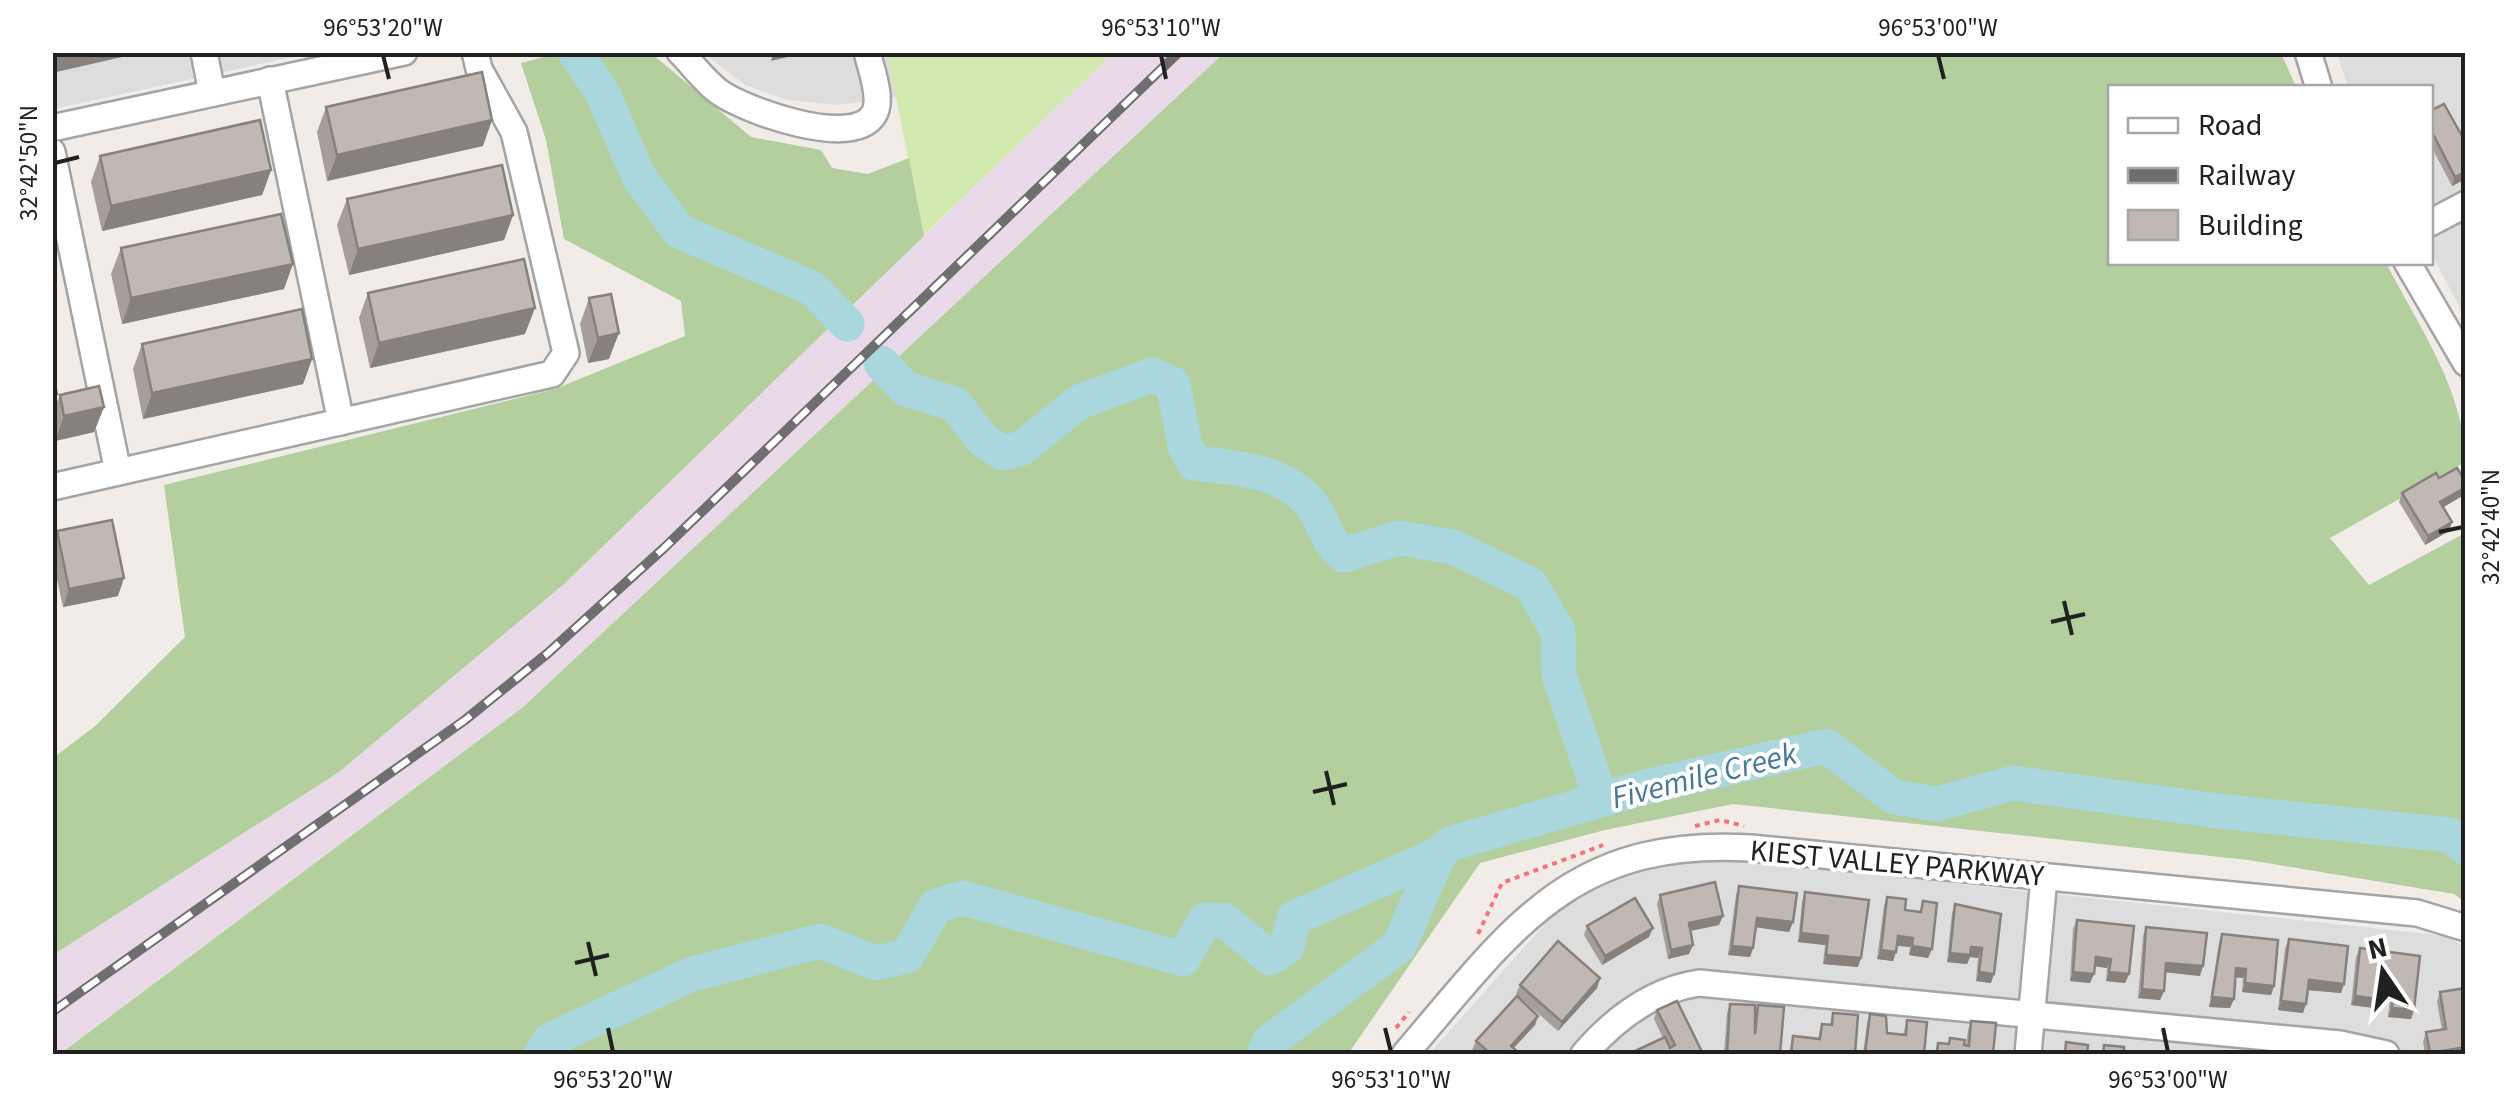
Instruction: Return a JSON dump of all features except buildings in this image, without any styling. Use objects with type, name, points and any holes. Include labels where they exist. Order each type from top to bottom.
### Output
[{"type":"street","points":[[204,52],[212,93]]},
{"type":"street","points":[[52,128],[270,80],[319,61],[404,52]]},
{"type":"street","points":[[52,487],[552,374],[566,352],[514,132],[479,69],[475,52]]},
{"type":"street","points":[[680,52],[721,94],[769,115],[834,128],[867,122],[877,106],[867,52]]},
{"type":"street","points":[[2308,52],[2318,85]]},
{"type":"street","points":[[270,80],[342,422]]},
{"type":"street","points":[[52,152],[118,472]]},
{"type":"street","points":[[2433,221],[2466,204]]},
{"type":"street","points":[[2409,265],[2466,363]]},
{"type":"street","name":"KIEST VALLEY PARKWAY","points":[[1405,1054],[1520,923],[1550,896],[1626,858],[1706,845],[2416,912],[2466,928]]},
{"type":"street","points":[[2028,1054],[2044,877]]},
{"type":"street","points":[[1584,1054],[1622,1016],[1645,1001],[1672,987],[1700,983],[2340,1044],[2386,1054]]},
{"type":"shaded area","points":[[53,52],[311,53],[53,109]]},
{"type":"shaded area","points":[[703,53],[887,53],[897,97],[837,105],[787,100],[745,85]]},
{"type":"shaded area","points":[[1113,53],[1224,53],[522,708],[60,1054],[53,1054],[53,955],[339,772],[564,584]]},
{"type":"shaded area","points":[[2337,53],[2465,53],[2465,318],[2433,256],[2433,85],[2347,85]]},
{"type":"shaded area","points":[[1695,856],[2447,936],[2465,947],[2465,1054],[1429,1054],[1562,905],[1601,877]]},
{"type":"green space","points":[[887,52],[1113,53],[924,235]]},
{"type":"green space","points":[[559,53],[651,53],[751,137],[821,150],[832,168],[868,174],[909,158],[924,236],[564,584],[339,772],[53,955],[53,758],[94,727],[185,637],[164,485],[555,389],[685,336],[681,301],[564,239],[546,140],[521,63]]},
{"type":"green space","points":[[1224,53],[2281,53],[2295,85],[2108,85],[2108,265],[2387,265],[2438,359],[2463,436],[2465,462],[2330,538],[2369,585],[2465,533],[2465,902],[2454,894],[2248,860],[1733,804],[1605,830],[1480,863],[1348,1054],[60,1054],[522,708]]},
{"type":"waterway","points":[[575,52],[602,92],[639,177],[679,231],[812,288],[847,324]]},
{"type":"waterway","points":[[881,363],[906,389],[955,404],[983,440],[1003,453],[1022,448],[1079,402],[1152,375],[1173,384],[1185,446],[1194,463],[1256,472],[1285,483],[1310,503],[1332,543],[1344,555],[1399,538],[1453,547],[1530,584],[1558,631],[1559,675],[1601,800]]},
{"type":"waterway","name":"Fivemile Creek","points":[[1264,1054],[1269,1042],[1399,946],[1439,854],[1449,844],[1645,787],[1826,746],[1894,797],[1937,804],[2013,783],[2218,811],[2450,835],[2466,848]]},
{"type":"waterway","points":[[541,1054],[550,1040],[692,974],[820,941],[876,963],[907,956],[936,906],[963,898],[1183,959],[1205,920],[1224,920],[1270,958],[1287,947],[1294,918],[1439,854]]},
{"type":"railway","points":[[52,1012],[465,720],[548,653],[664,548],[1179,52]]}]
